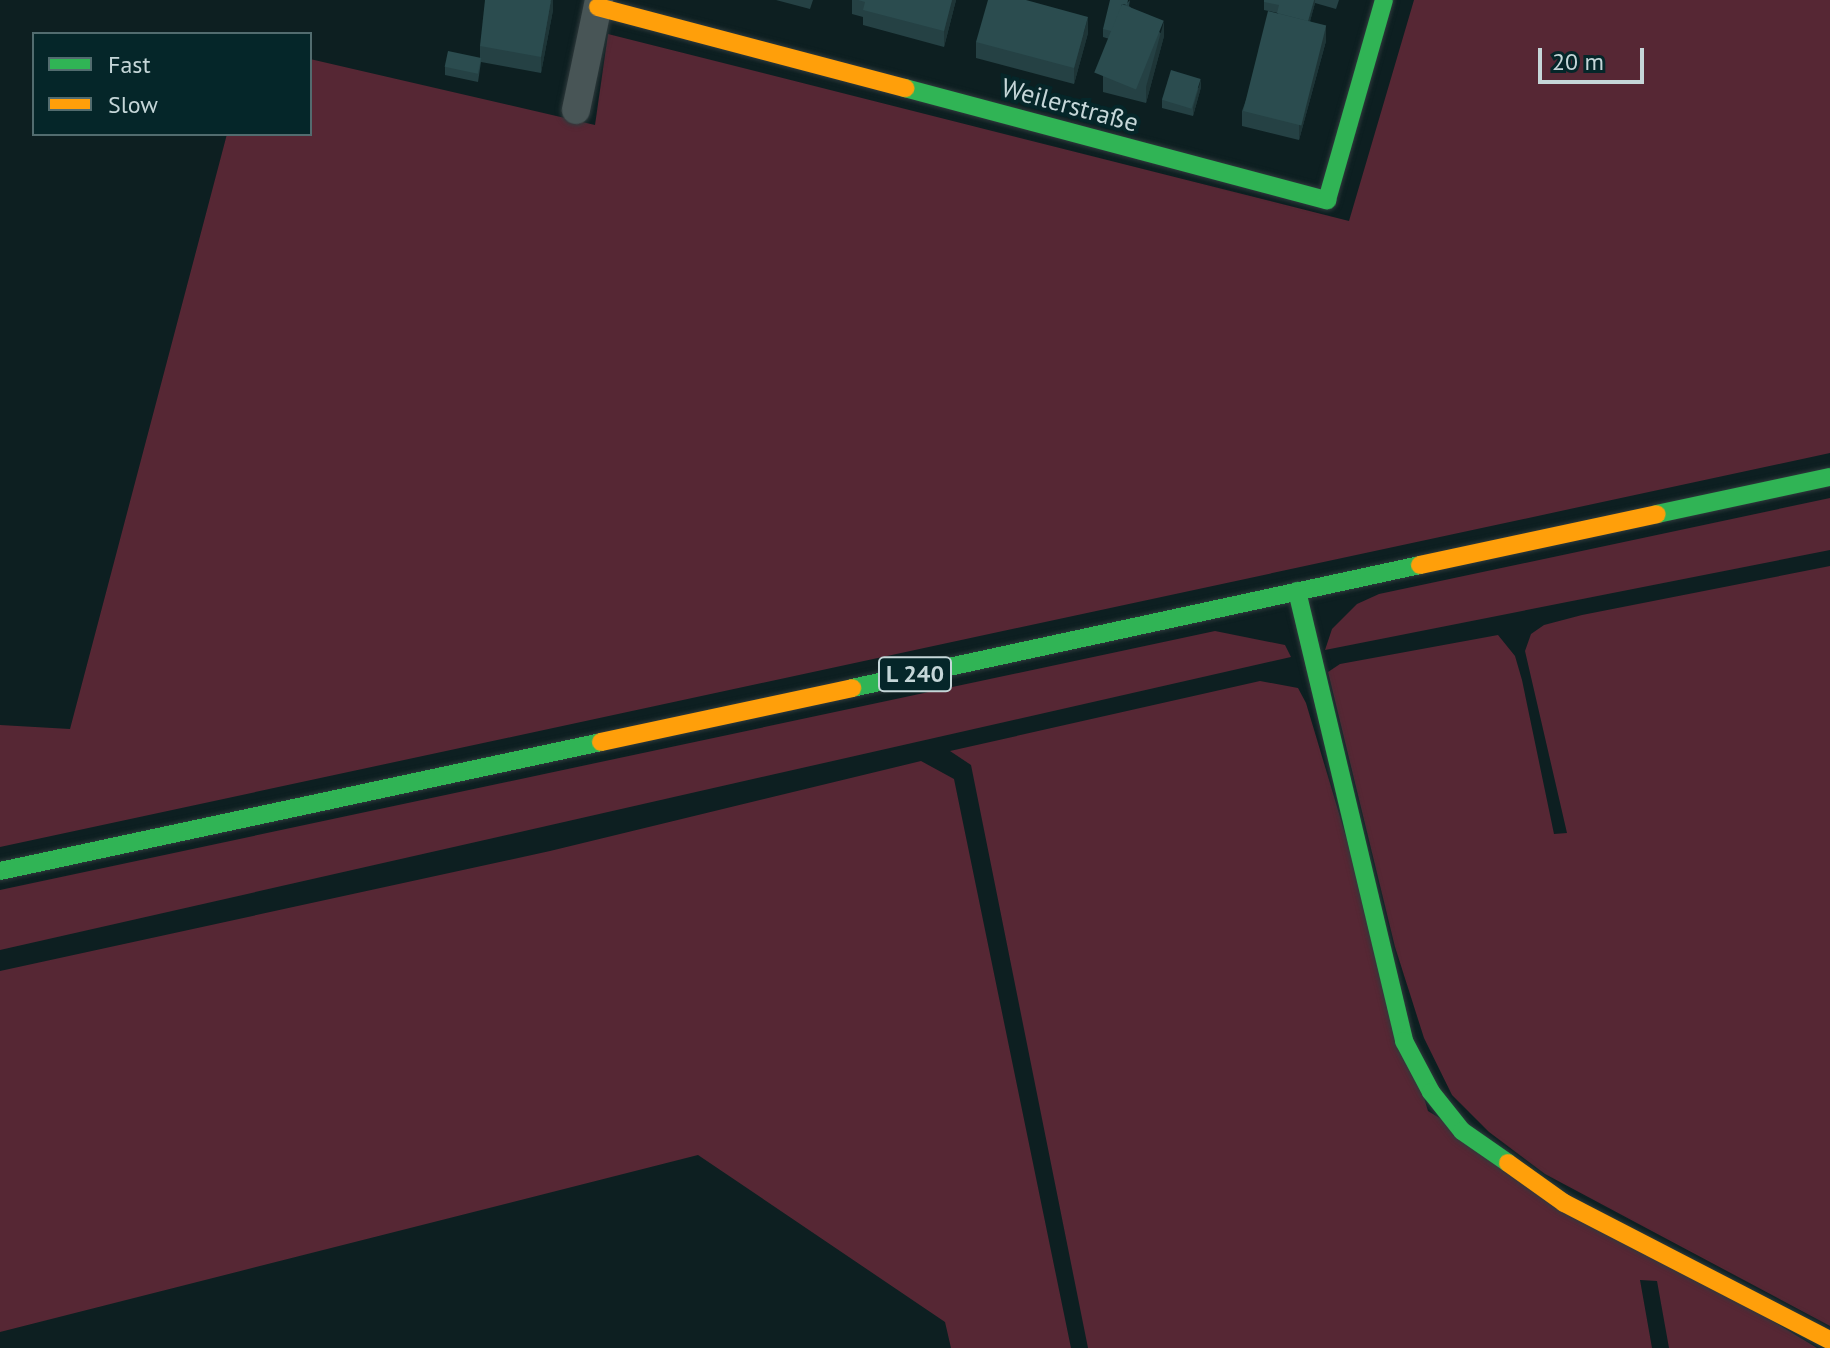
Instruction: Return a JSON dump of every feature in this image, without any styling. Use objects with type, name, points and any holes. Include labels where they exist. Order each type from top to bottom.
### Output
[{"type":"street","name":"Weilerstraße","points":[[599,4],[1327,200],[1384,0]]},
{"type":"street","points":[[576,110],[599,4]]},
{"type":"street","name":"L 240","points":[[0,871],[1830,477]]},
{"type":"street","points":[[1297,591],[1400,1027],[1431,1092],[1462,1131],[1564,1203],[1830,1340]]},
{"type":"shaded area","points":[[1414,0],[1830,0],[1830,453],[0,847],[0,725],[70,729],[226,136],[312,136],[312,59],[595,125],[608,34],[1349,221]]},
{"type":"shaded area","points":[[1830,498],[1830,550],[1325,650],[1332,629],[1357,604],[1379,594]]},
{"type":"shaded area","points":[[1830,566],[1830,1326],[1545,1174],[1489,1132],[1452,1095],[1424,1038],[1395,947],[1328,672],[1340,664],[1498,635],[1515,656],[1522,680],[1554,834],[1567,833],[1525,651],[1531,634],[1544,625],[1582,615]]},
{"type":"shaded area","points":[[1215,631],[1285,645],[1291,657],[0,950],[0,890]]},
{"type":"shaded area","points":[[1260,681],[1298,688],[1306,703],[1428,1111],[1817,1348],[1669,1348],[1657,1281],[1640,1280],[1652,1348],[1088,1348],[971,765],[950,751]]},
{"type":"shaded area","points":[[921,761],[954,779],[1071,1348],[951,1348],[945,1322],[698,1155],[0,1332],[0,971],[550,851]]},
{"type":"building","points":[[485,0],[551,0],[541,57],[480,46]]},
{"type":"building","points":[[858,0],[952,0],[944,31],[863,10],[865,2]]},
{"type":"building","points":[[988,0],[1026,0],[1088,17],[1074,68],[976,42]]},
{"type":"building","points":[[1110,0],[1128,0],[1127,5],[1122,4],[1115,32],[1103,29]]},
{"type":"building","points":[[1264,0],[1314,0],[1308,21],[1277,13],[1279,5]]},
{"type":"building","points":[[1122,4],[1164,21],[1136,89],[1094,73]]},
{"type":"building","points":[[1268,11],[1326,26],[1301,125],[1243,111]]},
{"type":"building","points":[[448,51],[481,58],[478,74],[445,67]]},
{"type":"building","points":[[1171,70],[1201,79],[1192,109],[1162,100]]},
{"type":"traffic: fast","points":[[905,88],[1327,200],[1384,0]]},
{"type":"traffic: fast","points":[[1657,514],[1830,477]]},
{"type":"traffic: fast","points":[[852,688],[1420,565]]},
{"type":"traffic: fast","points":[[1297,591],[1404,1041],[1431,1092],[1462,1131],[1508,1163]]},
{"type":"traffic: fast","points":[[0,871],[601,742]]},
{"type":"traffic: slow","points":[[598,7],[905,88]]},
{"type":"traffic: slow","points":[[1420,565],[1657,514]]},
{"type":"traffic: slow","points":[[601,742],[852,688]]},
{"type":"traffic: slow","points":[[1508,1163],[1564,1203],[1830,1340]]}]
